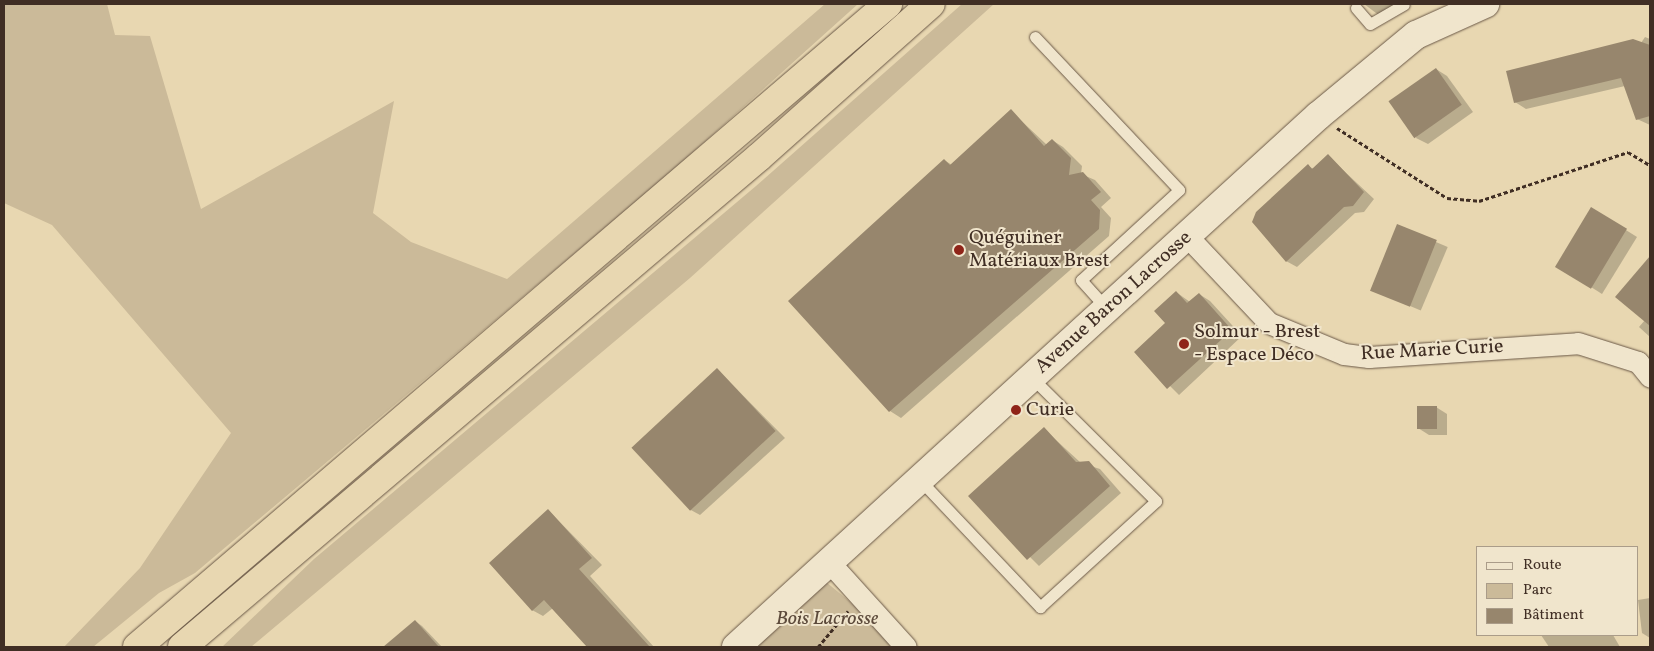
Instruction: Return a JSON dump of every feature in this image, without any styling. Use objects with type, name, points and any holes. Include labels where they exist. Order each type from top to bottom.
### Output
[{"type":"highway","points":[[137,647],[888,4]]},
{"type":"highway","points":[[182,647],[759,157],[931,4]]},
{"type":"street","name":"Avenue Baron Lacrosse","points":[[736,647],[1318,116],[1416,35],[1485,4]]},
{"type":"street","name":"Rue Marie Curie","points":[[1188,236],[1269,323],[1344,354],[1369,357],[1578,343],[1638,362],[1650,377]]},
{"type":"street","points":[[830,563],[906,647]]},
{"type":"lane","points":[[1356,8],[1370,24],[1404,4]]},
{"type":"lane","points":[[1035,37],[1178,190],[1080,280],[1108,309]]},
{"type":"lane","points":[[920,480],[1040,607],[1156,501],[1032,378]]},
{"type":"path","points":[[1318,116],[1447,198],[1479,201],[1628,152],[1650,164]]},
{"type":"path","points":[[818,647],[858,595]]},
{"type":"green space","points":[[4,4],[107,4],[115,35],[150,36],[201,209],[394,101],[373,213],[411,242],[507,279],[825,4],[858,4],[671,172],[195,573],[159,593],[93,647],[64,647],[140,568],[231,433],[52,225],[4,203]]},
{"type":"green space","points":[[962,4],[994,4],[690,278],[251,647],[222,647],[314,559],[756,186]]},
{"type":"green space","name":"Bois Lacrosse","points":[[826,582],[905,647],[753,647]]},
{"type":"building","points":[[1633,39],[1650,45],[1650,116],[1636,120],[1621,78],[1514,103],[1506,71]]},
{"type":"building","points":[[1436,68],[1462,105],[1414,138],[1388,101]]},
{"type":"building","name":"Quéguiner Matériaux Brest","points":[[1011,109],[1044,146],[1052,139],[1071,158],[1069,175],[1083,172],[1101,192],[1091,200],[1100,210],[1099,229],[889,412],[788,301],[944,159],[950,165]]},
{"type":"building","points":[[1328,154],[1364,192],[1353,206],[1344,207],[1286,262],[1252,222],[1256,212],[1308,164],[1312,169]]},
{"type":"building","points":[[1591,207],[1627,229],[1591,289],[1555,267]]},
{"type":"building","points":[[1397,224],[1437,240],[1410,307],[1370,291]]},
{"type":"building","points":[[1650,256],[1650,326],[1615,297]]},
{"type":"building","points":[[1176,291],[1187,303],[1199,293],[1232,330],[1167,389],[1134,352],[1165,323],[1154,311]]},
{"type":"building","points":[[717,368],[776,431],[690,511],[631,448]]},
{"type":"building","points":[[1417,406],[1437,406],[1437,429],[1417,429]]},
{"type":"building","points":[[1044,427],[1076,462],[1089,461],[1110,486],[1027,560],[968,496]]},
{"type":"building","points":[[548,509],[592,558],[579,569],[650,647],[587,647],[544,600],[532,611],[489,563]]},
{"type":"building","points":[[415,620],[439,647],[383,647]]},
{"type":"place","name":"Quéguiner Matériaux Brest","points":[[959,250]]},
{"type":"place","name":"Solmur - Brest - Espace Déco","points":[[1184,344]]},
{"type":"place","name":"Curie","points":[[1016,410]]}]
